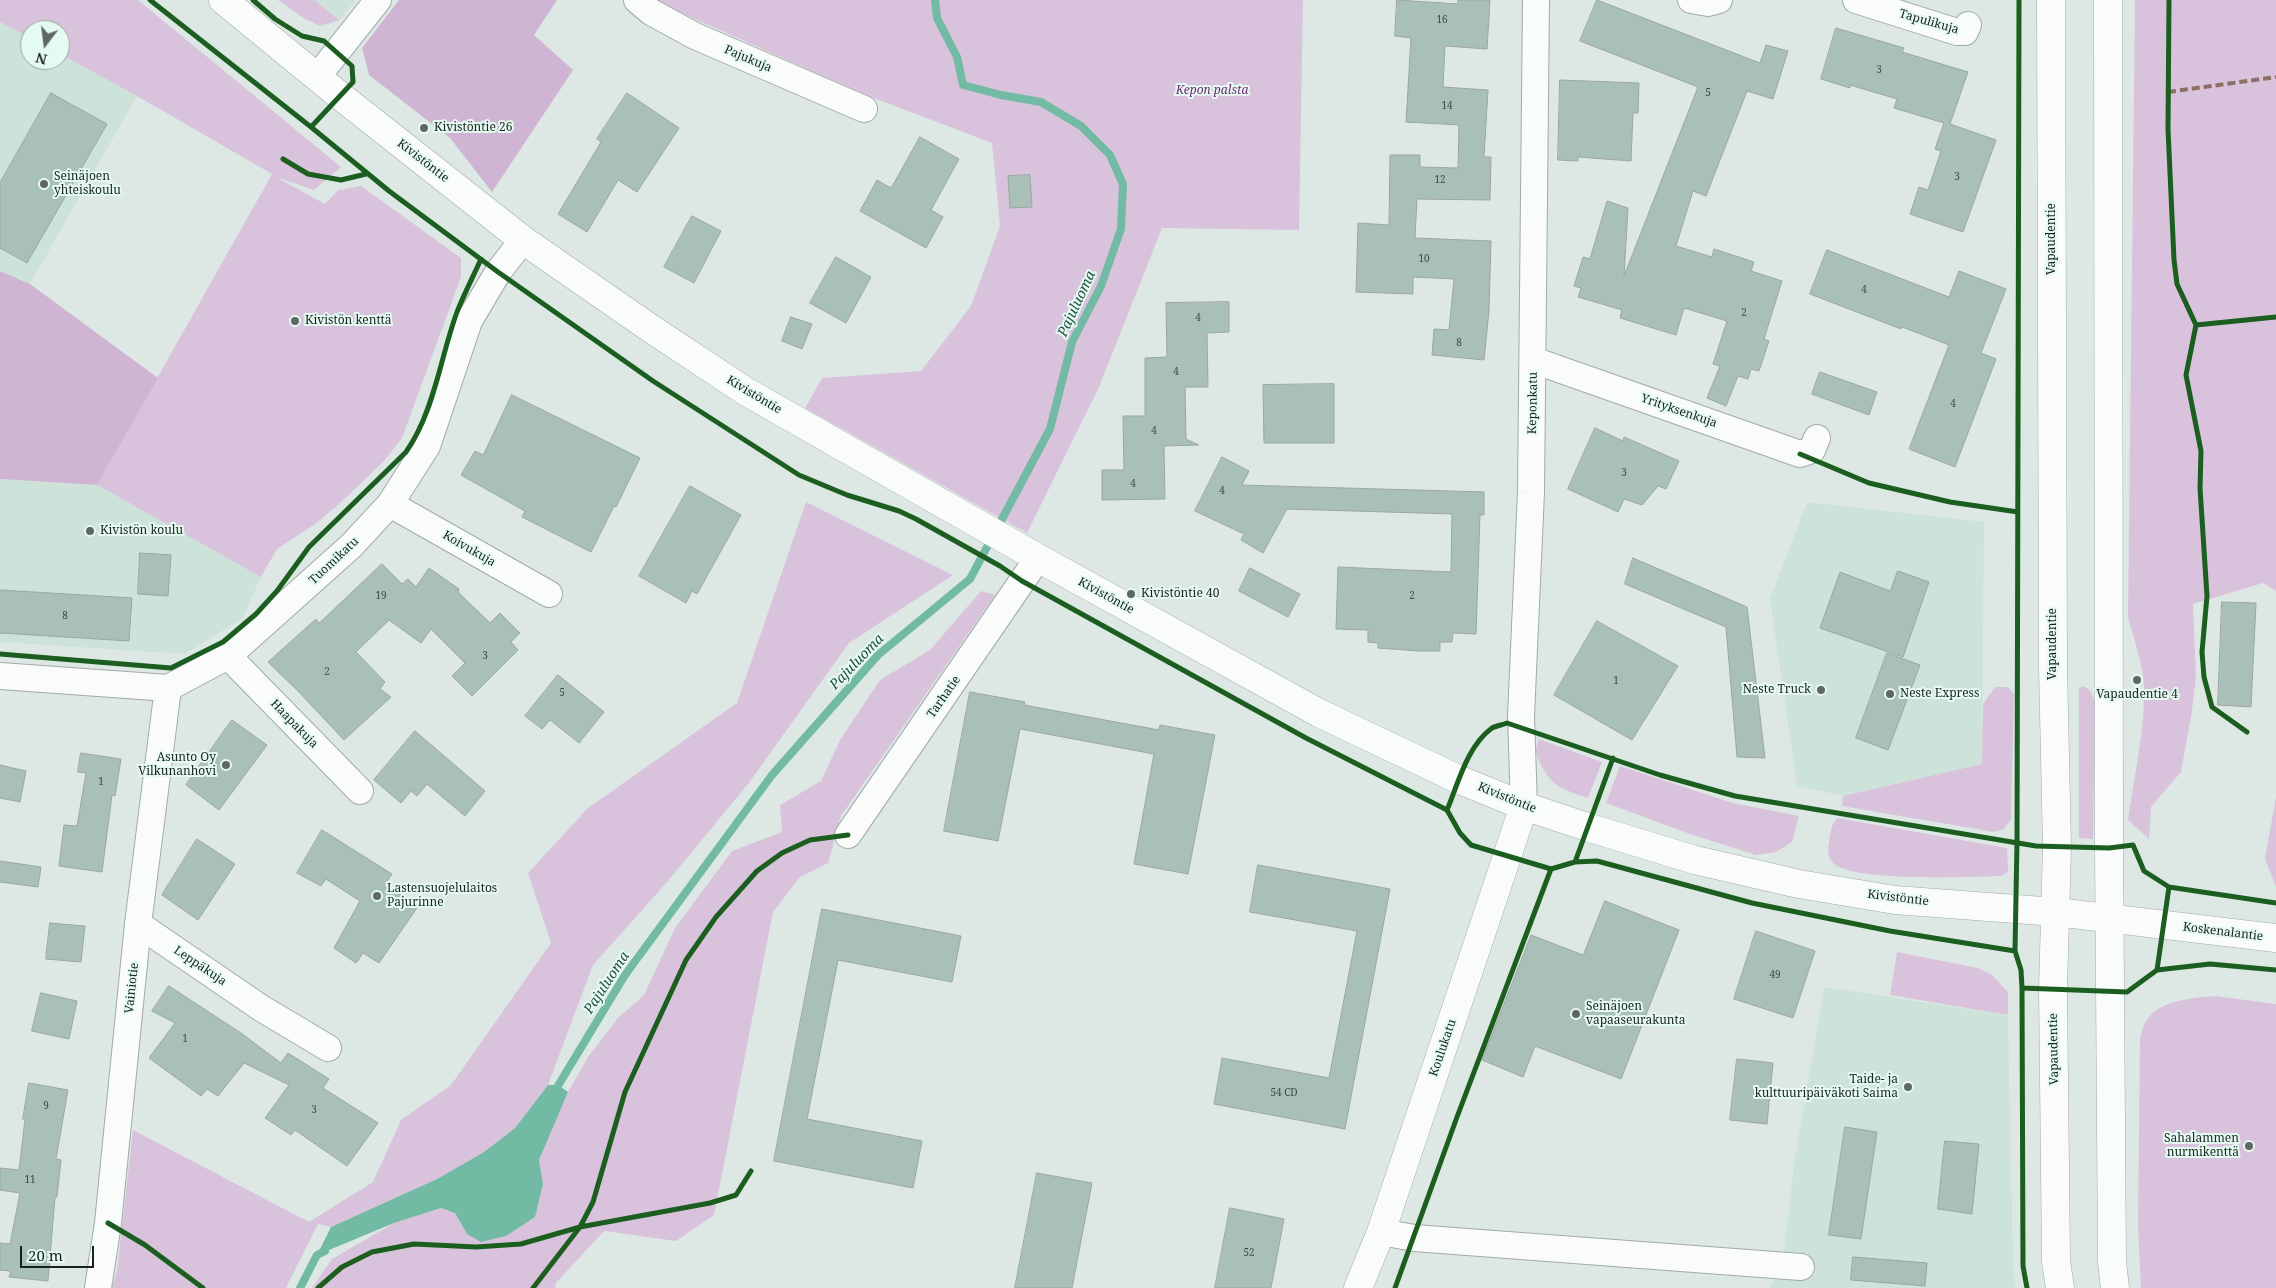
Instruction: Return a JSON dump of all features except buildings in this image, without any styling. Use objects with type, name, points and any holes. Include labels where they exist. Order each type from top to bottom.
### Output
[{"type":"main road","name":"Kivistöntie","points":[[223,0],[523,240],[745,391],[1028,553],[1319,713],[1460,780],[1524,806],[1695,860],[1799,884],[1895,900],[2110,918]]},
{"type":"main road","name":"Vapaudentie","points":[[2051,0],[2053,667],[2057,846],[2053,989],[2056,1252],[2060,1288]]},
{"type":"main road","points":[[2108,0],[2110,918],[2112,1262],[2115,1288]]},
{"type":"main road","name":"Koulukatu","points":[[1358,1288],[1381,1232],[1524,806]]},
{"type":"main road","name":"Koskenalantie","points":[[2110,918],[2276,938]]},
{"type":"street","points":[[317,77],[378,0]]},
{"type":"street","name":"Pajukuja","points":[[638,0],[652,12],[695,36],[864,110]]},
{"type":"street","name":"Keponkatu","points":[[1524,806],[1521,716],[1531,492],[1536,0]]},
{"type":"street","points":[[1690,0],[1708,3],[1719,0]]},
{"type":"street","name":"Tapulikuja","points":[[1856,0],[1957,32],[1965,32],[1968,24]]},
{"type":"street","name":"Tuomikatu","points":[[168,688],[228,656],[351,546],[390,504],[427,446],[469,321],[498,272],[523,240]]},
{"type":"street","name":"Yrityksenkuja","points":[[1533,360],[1800,454],[1812,450],[1817,438]]},
{"type":"street","name":"Koivukuja","points":[[390,504],[549,594]]},
{"type":"street","name":"Tarhatie","points":[[848,835],[1028,553]]},
{"type":"street","name":"Haapakuja","points":[[228,656],[360,792]]},
{"type":"street","points":[[0,676],[168,688]]},
{"type":"street","name":"Vainiotie","points":[[98,1288],[108,1223],[138,924],[168,688]]},
{"type":"street","name":"Leppäkuja","points":[[138,924],[261,1008],[328,1048]]},
{"type":"street","points":[[1381,1232],[1414,1238],[1801,1267]]},
{"type":"shaded area","points":[[278,0],[356,0],[339,20],[320,26],[305,19]]},
{"type":"shaded area","points":[[399,0],[557,0],[534,35],[573,70],[492,192],[450,138],[369,75],[362,48]]},
{"type":"shaded area","name":"Seinäjoen yhteiskoulu","points":[[0,22],[20,33],[20,70],[70,70],[70,59],[137,96],[30,284],[0,271]]},
{"type":"shaded area","points":[[0,271],[30,284],[158,378],[97,485],[0,479]]},
{"type":"shaded area","name":"Kivistön koulu","points":[[0,479],[97,485],[261,577],[243,618],[185,654],[0,642]]},
{"type":"shaded area","points":[[1807,502],[1984,522],[1982,764],[1843,796],[1797,786],[1770,599]]},
{"type":"shaded area","name":"Taide- ja kulttuuripäiväkoti Saima","points":[[1824,987],[2008,1015],[2013,1267],[2016,1288],[1770,1288],[1782,1266],[1795,1158]]},
{"type":"shaded area","points":[[548,1085],[558,1085],[568,1092],[539,1160],[543,1184],[535,1217],[506,1236],[481,1242],[467,1234],[455,1213],[441,1208],[394,1223],[317,1255],[331,1227],[437,1179],[484,1152],[515,1128]]},
{"type":"green space","name":"Kivistön kenttä","points":[[0,0],[138,0],[341,167],[314,190],[276,177],[325,204],[338,190],[361,186],[461,258],[461,277],[402,438],[384,461],[338,505],[314,525],[277,549],[261,577],[97,485],[272,174],[70,59],[70,20],[20,20],[20,33],[0,22]]},
{"type":"green space","points":[[278,0],[315,0],[339,20],[320,26],[305,19]]},
{"type":"green space","name":"Kepon palsta","points":[[652,0],[1303,0],[1299,230],[1162,228],[1099,387],[1027,533],[805,408],[822,378],[921,371],[971,306],[1000,226],[992,143],[866,95]]},
{"type":"green space","points":[[2135,0],[2276,0],[2276,591],[2263,583],[2193,604],[2196,675],[2192,711],[2181,772],[2151,807],[2149,839],[2128,820],[2141,737],[2144,703],[2140,660],[2128,617]]},
{"type":"green space","points":[[806,502],[953,575],[849,643],[748,784],[667,882],[593,965],[548,1085],[515,1128],[484,1152],[437,1179],[331,1227],[318,1224],[286,1288],[112,1288],[117,1271],[133,1130],[309,1222],[373,1182],[401,1120],[451,1085],[551,943],[528,873],[588,808],[737,703]]},
{"type":"green space","points":[[981,591],[995,595],[841,816],[828,863],[800,877],[773,912],[714,1215],[676,1241],[604,1231],[556,1283],[555,1288],[312,1288],[332,1259],[394,1223],[441,1208],[455,1213],[467,1234],[543,1184],[538,1160],[568,1092],[588,1057],[618,1018],[644,995],[675,928],[732,851],[782,832],[780,805],[821,781],[840,740],[880,680],[930,650]]},
{"type":"green space","points":[[2084,686],[2090,691],[2095,701],[2093,839],[2079,838],[2079,688]]},
{"type":"green space","points":[[1995,687],[2008,687],[2014,694],[2011,819],[2004,829],[1994,832],[1842,806],[1843,796],[1982,764],[1983,704]]},
{"type":"green space","points":[[1539,739],[1602,762],[1588,798],[1560,787],[1544,771],[1535,751]]},
{"type":"green space","points":[[1620,766],[1733,803],[1799,816],[1792,842],[1776,852],[1756,855],[1690,834],[1606,803]]},
{"type":"green space","points":[[2276,797],[2276,887],[2265,859]]},
{"type":"green space","points":[[1837,818],[2007,848],[2008,872],[2001,876],[1914,877],[1865,874],[1846,870],[1830,860],[1828,846],[1831,830]]},
{"type":"green space","points":[[1897,952],[1978,968],[1992,975],[2008,992],[2008,1015],[1890,995]]},
{"type":"green space","points":[[2215,996],[2276,1004],[2276,1288],[2141,1288],[2138,1225],[2140,1040],[2142,1032],[2149,1017],[2165,1005],[2185,999]]},
{"type":"waterway","name":"Pajuluoma","points":[[553,1094],[625,975],[772,775],[878,655],[970,579],[1050,429],[1072,342],[1101,286],[1121,229],[1123,184],[1110,155],[1081,126],[1041,102],[1001,95],[963,85],[957,57],[937,18],[935,0]]},
{"type":"waterway","name":"Pajuluoma","points":[[300,1288],[317,1255],[325,1251]]},
{"type":"marked path","points":[[2168,92],[2276,77]]},
{"type":"cycle path","points":[[150,0],[389,191],[498,272],[653,381],[799,475],[847,495],[899,511],[916,519],[1000,566],[1022,581],[1306,738],[1447,810],[1460,833],[1471,845],[1551,869],[1575,862],[1597,861],[1752,903],[1890,931],[2015,951]]},
{"type":"cycle path","points":[[253,0],[275,19],[302,36],[324,41],[352,66],[353,82],[311,127]]},
{"type":"cycle path","points":[[2019,0],[2017,842],[2015,951],[2021,970],[2022,988],[2023,1266],[2027,1288]]},
{"type":"cycle path","points":[[2169,0],[2168,129],[2174,260],[2177,284],[2196,325],[2186,375],[2201,451],[2200,488],[2207,596],[2202,652],[2204,677],[2212,707],[2247,732]]},
{"type":"cycle path","points":[[283,159],[308,174],[341,180],[366,174]]},
{"type":"cycle path","points":[[0,654],[171,668],[223,642],[256,614],[277,591],[309,547],[406,452],[424,419],[457,312],[481,259]]},
{"type":"cycle path","points":[[2196,325],[2276,317]]},
{"type":"cycle path","points":[[1800,454],[1869,483],[1950,502],[2018,512]]},
{"type":"cycle path","points":[[1447,810],[1464,766],[1476,745],[1492,728],[1507,723],[1660,775],[1735,796],[2036,846],[2109,848],[2133,845],[2144,871],[2169,887],[2276,903]]},
{"type":"cycle path","points":[[1575,862],[1613,758]]},
{"type":"cycle path","points":[[318,1288],[342,1267],[372,1252],[414,1244],[476,1247],[521,1244],[580,1227],[593,1202],[625,1092],[686,960],[716,917],[757,871],[782,853],[810,840],[848,835]]},
{"type":"cycle path","points":[[1395,1288],[1457,1117],[1551,869]]},
{"type":"cycle path","points":[[2157,970],[2169,887]]},
{"type":"cycle path","points":[[2022,988],[2127,992],[2157,970],[2210,964],[2276,970]]},
{"type":"cycle path","points":[[533,1288],[580,1227],[710,1203],[736,1195],[751,1171]]},
{"type":"cycle path","points":[[108,1223],[145,1245],[203,1288]]},
{"type":"place","name":"Kivistöntie 26","points":[[424,128]]},
{"type":"place","name":"Seinäjoen yhteiskoulu","points":[[44,184]]},
{"type":"place","name":"Kivistön kenttä","points":[[295,321]]},
{"type":"place","name":"Kivistön koulu","points":[[90,531]]},
{"type":"place","name":"Kivistöntie 40","points":[[1131,594]]},
{"type":"place","name":"Vapaudentie 4","points":[[2137,680]]},
{"type":"place","name":"Neste Truck","points":[[1821,690]]},
{"type":"place","name":"Neste Express","points":[[1890,694]]},
{"type":"place","name":"Asunto Oy Vilkunanhovi","points":[[226,765]]},
{"type":"place","name":"Lastensuojelulaitos Pajurinne","points":[[377,896]]},
{"type":"place","name":"Seinäjoen vapaaseurakunta","points":[[1576,1014]]},
{"type":"place","name":"Taide- ja kulttuuripäiväkoti Saima","points":[[1908,1087]]},
{"type":"place","name":"Sahalammen nurmikenttä","points":[[2249,1146]]}]
